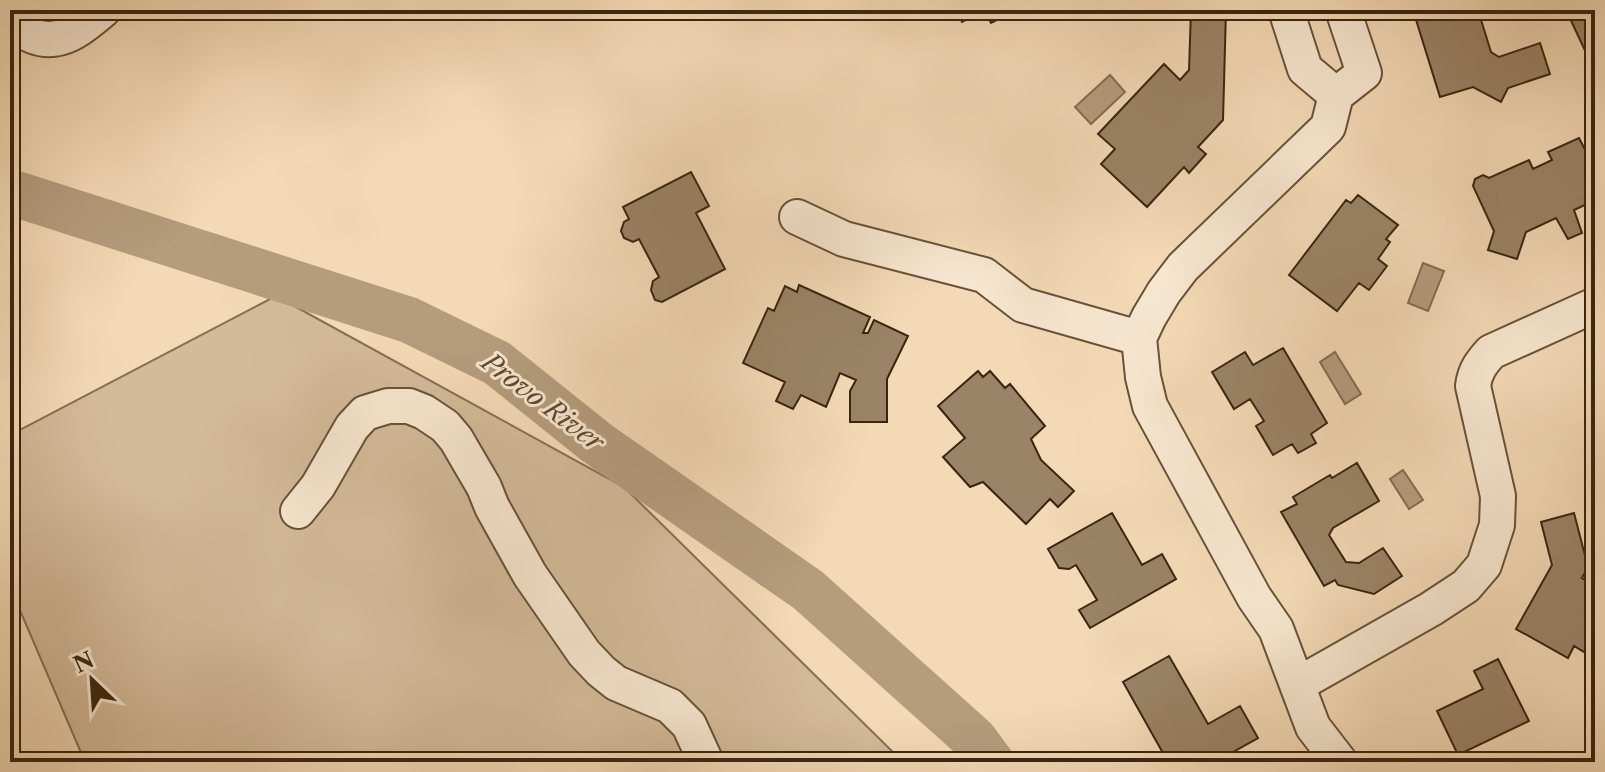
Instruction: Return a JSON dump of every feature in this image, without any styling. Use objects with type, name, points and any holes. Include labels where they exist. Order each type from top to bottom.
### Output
[{"type":"street","points":[[10,23],[33,36],[57,39],[81,29],[103,10]]},
{"type":"street","points":[[1286,10],[1305,69],[1336,95]]},
{"type":"street","points":[[1340,762],[1313,727],[1276,629],[1254,597],[1150,406],[1139,338],[1149,317],[1183,267],[1328,127],[1336,95],[1364,73],[1343,10]]},
{"type":"street","points":[[797,217],[844,239],[984,275],[1023,305],[1139,338]]},
{"type":"street","points":[[1297,685],[1431,609],[1466,586],[1484,565],[1497,525],[1498,496],[1473,386],[1475,373],[1491,352],[1595,305]]},
{"type":"street","points":[[298,511],[318,486],[352,427],[365,413],[388,406],[409,406],[424,412],[445,426],[456,439],[530,575],[584,653],[616,683],[670,706],[689,725],[706,762]]},
{"type":"shaded area","points":[[1110,75],[1125,92],[1091,124],[1075,107]]},
{"type":"shaded area","points":[[1423,263],[1444,271],[1428,311],[1408,303]]},
{"type":"shaded area","points":[[276,296],[624,487],[903,762],[85,762],[10,587],[10,435]]},
{"type":"shaded area","points":[[1335,352],[1361,394],[1345,404],[1320,362]]},
{"type":"shaded area","points":[[1403,470],[1423,500],[1409,509],[1390,479]]},
{"type":"building","points":[[956,10],[985,10],[962,22]]},
{"type":"building","points":[[985,10],[1017,10],[991,23]]},
{"type":"building","points":[[1191,10],[1226,10],[1223,120],[1198,147],[1206,154],[1189,173],[1184,167],[1147,207],[1101,164],[1115,149],[1098,134],[1164,64],[1180,80],[1189,70]]},
{"type":"building","points":[[1413,10],[1478,10],[1491,52],[1499,57],[1540,43],[1550,74],[1508,88],[1501,102],[1473,87],[1440,97]]},
{"type":"building","points":[[1566,10],[1595,10],[1595,54],[1588,57]]},
{"type":"building","points":[[1579,138],[1595,169],[1592,180],[1595,195],[1587,199],[1589,203],[1574,210],[1582,233],[1568,239],[1556,218],[1526,232],[1517,259],[1488,250],[1494,231],[1473,186],[1475,179],[1483,175],[1489,178],[1529,160],[1533,169],[1552,160],[1548,152]]},
{"type":"building","points":[[691,172],[709,206],[696,213],[725,269],[662,302],[655,300],[651,290],[653,281],[659,277],[639,239],[633,242],[624,238],[621,231],[624,222],[629,219],[623,207]]},
{"type":"building","points":[[1358,195],[1398,225],[1386,239],[1390,242],[1378,259],[1387,266],[1369,290],[1359,283],[1337,311],[1289,275],[1346,200],[1351,203]]},
{"type":"building","points":[[799,285],[870,317],[863,333],[868,333],[874,320],[908,336],[887,379],[887,422],[850,422],[850,391],[856,380],[840,373],[826,407],[801,395],[793,409],[776,401],[785,382],[743,363],[768,308],[774,311],[785,286],[797,292]]},
{"type":"building","points":[[1283,348],[1327,423],[1311,434],[1316,443],[1298,453],[1292,444],[1273,455],[1256,426],[1264,421],[1250,399],[1234,409],[1212,372],[1245,352],[1253,365]]},
{"type":"building","points":[[978,371],[983,377],[990,371],[1005,388],[1010,384],[1045,426],[1031,439],[1041,460],[1074,491],[1058,507],[1050,499],[1026,524],[983,482],[970,487],[943,457],[965,438],[938,406]]},
{"type":"building","points":[[1357,463],[1379,501],[1333,528],[1329,535],[1346,562],[1359,563],[1383,548],[1402,576],[1374,594],[1338,585],[1335,580],[1324,586],[1281,512],[1297,504],[1293,497]]},
{"type":"building","points":[[1112,513],[1142,565],[1162,554],[1176,579],[1090,628],[1079,610],[1097,600],[1076,565],[1069,569],[1059,568],[1048,549]]},
{"type":"building","points":[[1574,513],[1588,567],[1582,578],[1595,585],[1595,644],[1589,655],[1574,646],[1568,658],[1516,629],[1552,565],[1541,522]]},
{"type":"building","points":[[1169,656],[1208,724],[1240,706],[1258,738],[1215,762],[1168,762],[1123,682]]},
{"type":"building","points":[[1498,659],[1529,721],[1458,755],[1437,711],[1483,689],[1474,671]]},
{"type":"waterway","name":"Provo River","points":[[10,192],[409,320],[497,363],[597,443],[808,590],[974,739],[991,762]]}]
